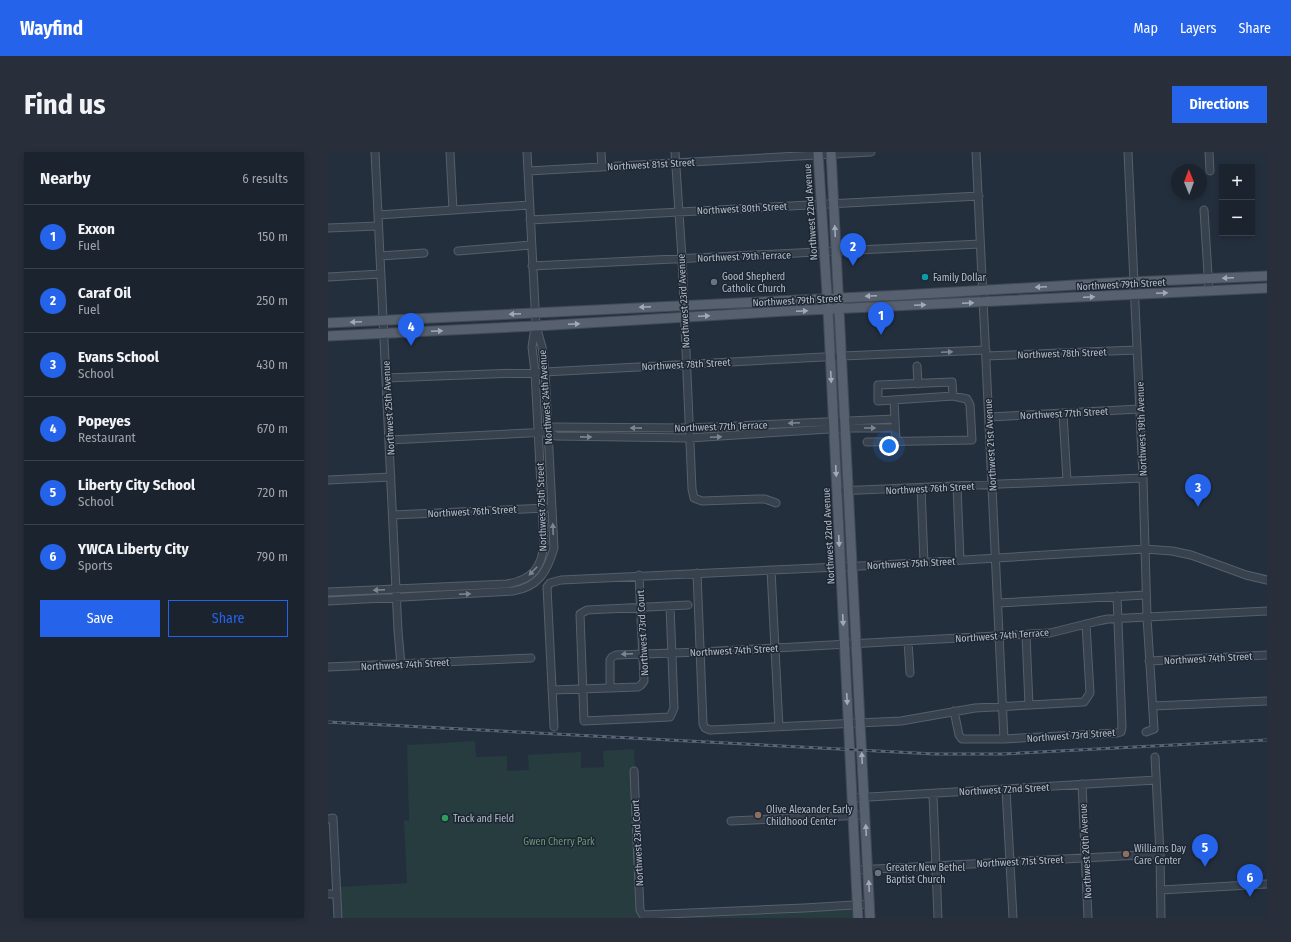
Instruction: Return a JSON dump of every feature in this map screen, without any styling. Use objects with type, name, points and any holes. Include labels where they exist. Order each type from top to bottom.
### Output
[{"type":"main road","points":[[831,153],[870,918]]},
{"type":"main road","name":"Northwest 22nd Avenue","points":[[818,154],[828,310],[858,918]]},
{"type":"main road","name":"Northwest 79th Street","points":[[328,324],[1267,276]]},
{"type":"main road","points":[[1066,286],[1067,298]]},
{"type":"main road","name":"Northwest 79th Street","points":[[328,336],[1267,288]]},
{"type":"main road","points":[[903,295],[904,306]]},
{"type":"main road","points":[[729,315],[752,310],[761,302]]},
{"type":"main road","points":[[610,309],[610,322]]},
{"type":"main road","points":[[459,317],[460,330]]},
{"type":"street","name":"Northwest 25th Avenue","points":[[375,152],[398,631],[401,665]]},
{"type":"street","points":[[450,152],[453,210]]},
{"type":"street","name":"Northwest 24th Avenue","points":[[478,593],[513,591],[529,587],[541,577],[550,563],[554,548],[545,372],[542,347],[534,313],[526,152]]},
{"type":"street","points":[[601,152],[602,167]]},
{"type":"street","name":"Northwest 23rd Avenue","points":[[675,152],[682,258],[688,428],[692,490],[694,498],[702,501],[765,499],[776,503]]},
{"type":"street","name":"Northwest 81st Street","points":[[528,171],[831,153],[871,152]]},
{"type":"street","name":"Northwest 21st Avenue","points":[[976,152],[1004,739]]},
{"type":"street","name":"Northwest 19th Avenue","points":[[1128,152],[1152,706]]},
{"type":"street","points":[[1209,152],[1210,171]]},
{"type":"street","name":"Northwest 80th Street","points":[[530,220],[978,196]]},
{"type":"street","points":[[378,215],[529,205]]},
{"type":"street","points":[[1204,210],[1210,291]]},
{"type":"street","points":[[328,228],[378,226]]},
{"type":"street","name":"Northwest 79th Terrace","points":[[532,266],[980,244]]},
{"type":"street","points":[[458,250],[531,245]]},
{"type":"street","points":[[380,256],[424,253]]},
{"type":"street","points":[[328,277],[381,274]]},
{"type":"street","name":"Northwest 75th Street","points":[[328,592],[515,582],[530,575],[536,570],[543,554],[535,372],[532,347],[536,326]]},
{"type":"street","name":"Northwest 78th Street","points":[[386,378],[545,372],[908,353],[1137,350]]},
{"type":"street","points":[[917,366],[918,384]]},
{"type":"street","points":[[867,442],[972,440],[970,404],[966,399],[953,396],[878,401],[878,385],[952,382],[953,396]]},
{"type":"street","points":[[894,400],[896,441]]},
{"type":"street","name":"Northwest 77th Street","points":[[989,417],[1140,409]]},
{"type":"street","points":[[1063,414],[1067,481]]},
{"type":"street","name":"Northwest 77th Terrace","points":[[389,440],[548,432],[556,436],[689,438],[833,426],[895,419]]},
{"type":"street","name":"Northwest 77th Terrace","points":[[845,424],[895,428]]},
{"type":"street","name":"Northwest 77th Terrace","points":[[548,432],[554,427],[688,428],[833,426]]},
{"type":"street","points":[[616,428],[616,437]]},
{"type":"street","points":[[662,428],[662,438]]},
{"type":"street","points":[[328,480],[391,477]]},
{"type":"street","name":"Northwest 76th Street","points":[[837,491],[1143,478]]},
{"type":"street","points":[[957,486],[960,560]]},
{"type":"street","points":[[921,488],[924,562]]},
{"type":"street","name":"Northwest 76th Street","points":[[393,515],[552,508]]},
{"type":"street","name":"Northwest 75th Street","points":[[552,690],[547,588],[550,583],[561,580],[924,562],[1145,549],[1172,551],[1191,555],[1246,575],[1267,580]]},
{"type":"street","points":[[771,570],[779,727]]},
{"type":"street","points":[[697,573],[703,724],[705,728],[710,730],[901,721],[975,708],[1084,702],[1090,693],[1086,624]]},
{"type":"street","name":"Northwest 73rd Court","points":[[610,688],[638,687],[644,681],[639,575]]},
{"type":"street","points":[[328,601],[478,593],[478,585]]},
{"type":"street","points":[[440,587],[440,595]]},
{"type":"street","points":[[357,591],[358,600]]},
{"type":"street","points":[[998,603],[1146,595]]},
{"type":"street","points":[[1118,596],[1119,619]]},
{"type":"street","points":[[670,606],[674,708],[670,716],[584,721],[580,614],[587,610],[688,605]]},
{"type":"street","name":"Northwest 74th Terrace","points":[[856,644],[1026,635],[1050,633],[1098,621],[1267,611]]},
{"type":"street","name":"Northwest 73rd Street","points":[[954,711],[959,735],[962,739],[1004,739],[1112,734],[1121,732],[1119,619]]},
{"type":"street","points":[[1026,635],[1029,705]]},
{"type":"street","points":[[908,641],[910,673]]},
{"type":"street","name":"Northwest 74th Street","points":[[610,688],[610,662],[612,657],[616,655],[856,644]]},
{"type":"street","name":"Northwest 74th Street","points":[[1149,661],[1267,655]]},
{"type":"street","name":"Northwest 74th Street","points":[[328,668],[531,658]]},
{"type":"street","points":[[554,727],[552,690],[610,688]]},
{"type":"street","points":[[1146,732],[1154,729],[1152,706],[1267,702]]},
{"type":"street","points":[[1154,757],[1160,854],[1161,918]]},
{"type":"street","name":"Northwest 23rd Court","points":[[634,772],[640,910],[644,915],[858,904]]},
{"type":"street","name":"Northwest 72nd Street","points":[[852,798],[1156,780]]},
{"type":"street","name":"Northwest 20th Avenue","points":[[1082,784],[1084,858],[1088,918]]},
{"type":"street","points":[[1006,789],[1013,918]]},
{"type":"street","points":[[933,794],[938,918]]},
{"type":"street","points":[[731,821],[865,815]]},
{"type":"street","points":[[331,818],[338,918]]},
{"type":"street","name":"Northwest 71st Street","points":[[856,870],[1160,854]]},
{"type":"street","points":[[1161,890],[1267,884]]},
{"type":"street","points":[[328,894],[337,894]]},
{"type":"street","points":[[858,904],[870,904]]},
{"type":"green space","name":"Gwen Cherry Park","points":[[475,741],[476,757],[507,756],[507,771],[529,770],[528,755],[581,752],[581,768],[604,767],[603,751],[634,749],[643,916],[851,905],[852,918],[340,918],[339,887],[407,883],[404,821],[409,820],[407,745]]},
{"type":"railway","points":[[328,722],[935,754],[1002,754],[1267,740]]},
{"type":"place","name":"Caraf Oil","points":[[853,266]]},
{"type":"place","name":"Family Dollar","points":[[925,277]]},
{"type":"place","name":"Good Shepherd Catholic Church","points":[[714,282]]},
{"type":"place","name":"Exxon","points":[[881,335]]},
{"type":"place","name":"Popeyes","points":[[411,346]]},
{"type":"place","name":"Evans School","points":[[1198,507]]},
{"type":"place","name":"Olive Alexander Early Childhood Center","points":[[758,815]]},
{"type":"place","name":"Track and Field","points":[[445,818]]},
{"type":"place","name":"Williams Day Care Center","points":[[1126,854]]},
{"type":"place","name":"Liberty City School","points":[[1205,867]]},
{"type":"place","name":"Greater New Bethel Baptist Church","points":[[878,873]]},
{"type":"place","name":"YWCA Liberty City","points":[[1250,897]]}]
